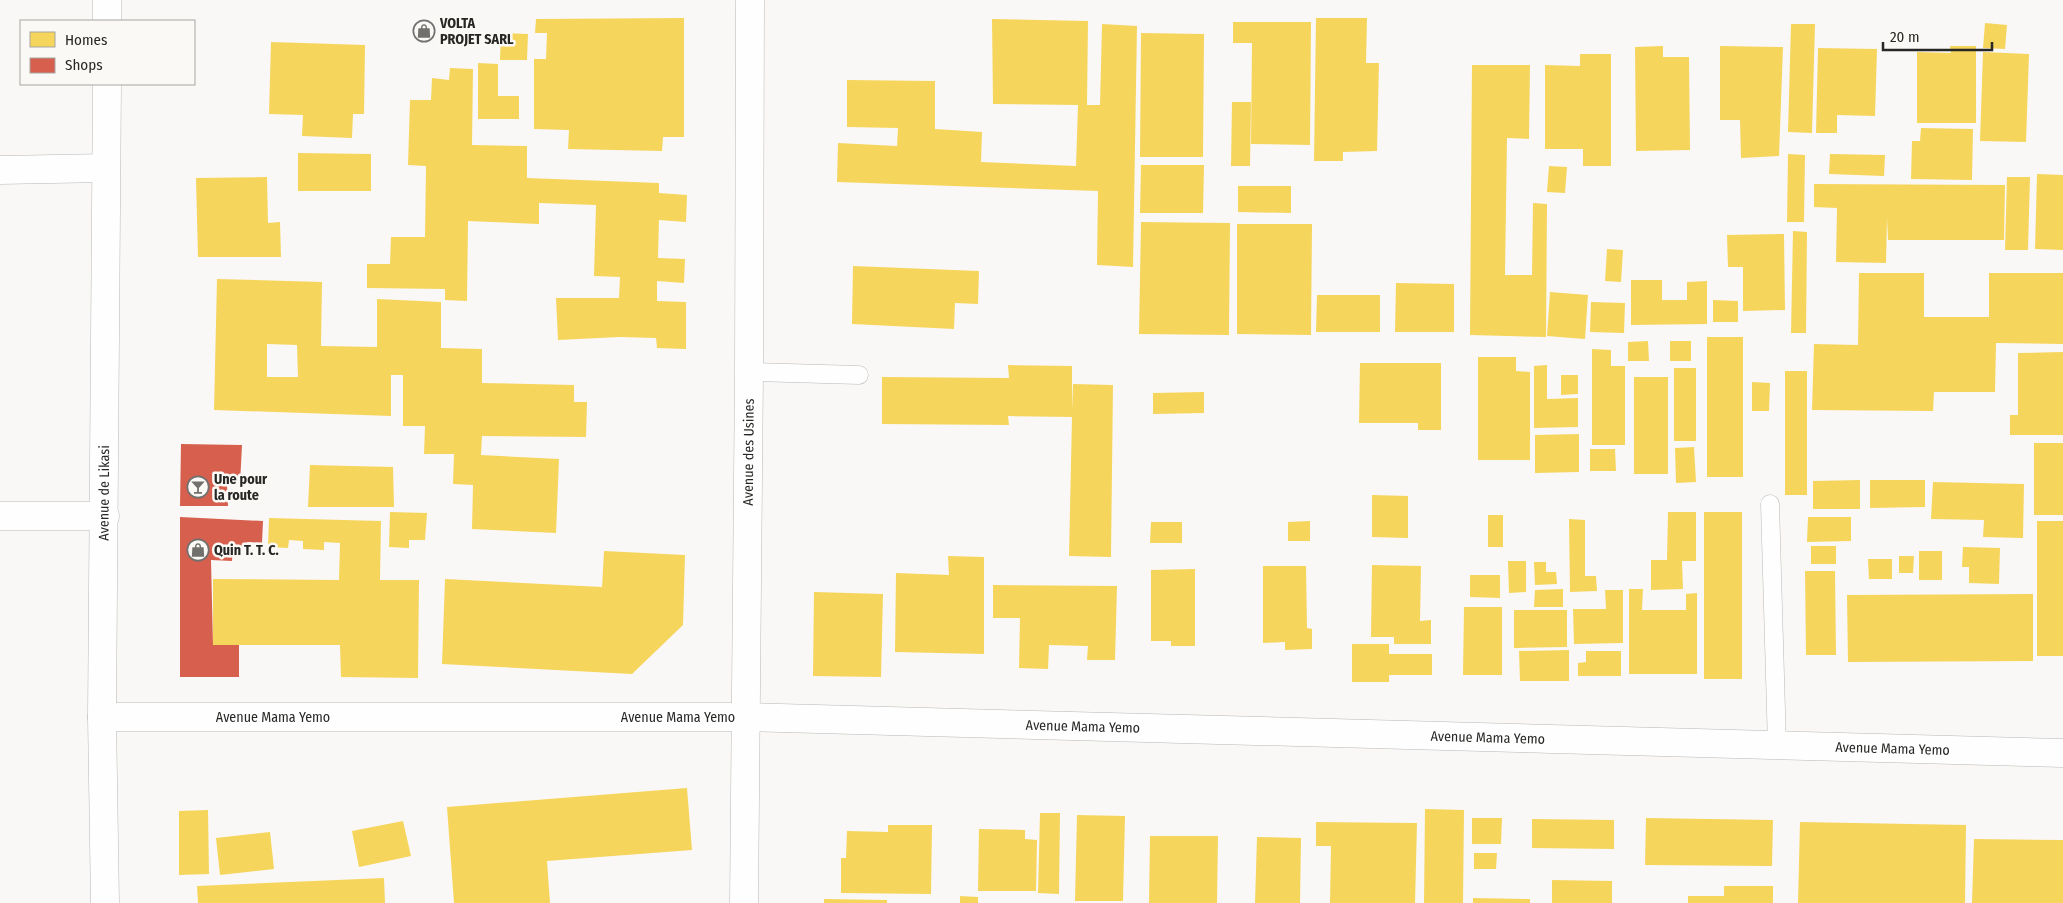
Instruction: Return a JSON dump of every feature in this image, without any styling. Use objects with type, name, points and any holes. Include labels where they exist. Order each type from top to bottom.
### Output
[{"type":"main road","points":[[106,20],[107,0]]},
{"type":"main road","name":"Avenue des Usines","points":[[744,903],[750,0]]},
{"type":"main road","name":"Avenue de Likasi","points":[[105,903],[102,717],[105,516],[106,85]]},
{"type":"main road","points":[[0,170],[106,168]]},
{"type":"main road","points":[[0,516],[105,516]]},
{"type":"main road","name":"Avenue Mama Yemo","points":[[102,717],[746,718],[2063,753]]},
{"type":"lane","points":[[749,372],[859,375]]},
{"type":"lane","points":[[1770,504],[1777,745]]},
{"type":"building: Homes","points":[[684,18],[684,137],[663,137],[662,151],[568,149],[569,130],[534,129],[534,59],[546,59],[547,33],[535,33],[536,19]]},
{"type":"building: Homes","points":[[1316,18],[1367,18],[1366,63],[1379,63],[1377,151],[1343,152],[1343,161],[1314,161]]},
{"type":"building: Homes","points":[[992,19],[1088,21],[1087,105],[1100,105],[1102,24],[1137,26],[1133,267],[1097,265],[1098,191],[837,182],[838,143],[897,146],[898,128],[847,127],[847,80],[935,81],[935,129],[982,132],[981,162],[1076,166],[1078,105],[993,104]]},
{"type":"building: Homes","points":[[1233,22],[1311,22],[1310,145],[1251,144],[1252,43],[1233,43]]},
{"type":"building: Homes","points":[[1985,23],[2007,25],[2005,49],[1983,48]]},
{"type":"building: Homes","points":[[1791,24],[1815,24],[1812,133],[1788,132]]},
{"type":"building: Homes","points":[[501,33],[528,34],[527,60],[500,60]]},
{"type":"building: Homes","points":[[1141,33],[1204,34],[1203,157],[1140,157]]},
{"type":"building: Homes","points":[[271,42],[365,45],[364,114],[353,114],[352,138],[302,136],[303,115],[269,114]]},
{"type":"building: Homes","points":[[1663,46],[1663,57],[1689,57],[1690,150],[1636,151],[1635,47]]},
{"type":"building: Homes","points":[[1720,46],[1783,47],[1779,156],[1741,158],[1740,120],[1720,120]]},
{"type":"building: Homes","points":[[1950,46],[1976,46],[1976,123],[1917,123],[1917,52],[1951,53]]},
{"type":"building: Homes","points":[[1818,48],[1877,49],[1875,116],[1837,115],[1837,133],[1816,133]]},
{"type":"building: Homes","points":[[1983,52],[2029,54],[2026,142],[1980,141]]},
{"type":"building: Homes","points":[[1580,54],[1611,54],[1611,166],[1583,166],[1583,149],[1545,149],[1545,65],[1580,66]]},
{"type":"building: Homes","points":[[478,63],[498,64],[498,96],[519,96],[519,119],[478,119]]},
{"type":"building: Homes","points":[[1472,65],[1530,65],[1529,139],[1507,138],[1505,275],[1532,275],[1533,203],[1547,204],[1546,337],[1470,335]]},
{"type":"building: Homes","points":[[450,68],[473,69],[472,145],[527,146],[527,178],[659,183],[659,193],[687,195],[686,222],[659,220],[658,258],[685,259],[684,283],[657,281],[657,301],[686,302],[686,349],[657,348],[656,338],[619,337],[558,340],[556,298],[619,298],[620,277],[594,276],[596,205],[539,203],[539,224],[468,221],[467,301],[445,300],[445,289],[367,288],[367,264],[390,264],[391,237],[425,237],[426,166],[408,165],[410,100],[431,100],[432,78],[449,80]]},
{"type":"building: Homes","points":[[1232,102],[1251,102],[1250,166],[1231,166]]},
{"type":"building: Homes","points":[[1921,128],[1973,129],[1972,180],[1911,179],[1912,141],[1920,141]]},
{"type":"building: Homes","points":[[298,153],[371,154],[371,191],[298,191]]},
{"type":"building: Homes","points":[[1788,154],[1805,155],[1804,222],[1787,222]]},
{"type":"building: Homes","points":[[1830,154],[1885,155],[1884,176],[1829,174]]},
{"type":"building: Homes","points":[[1141,165],[1204,165],[1203,213],[1140,213]]},
{"type":"building: Homes","points":[[1549,166],[1567,167],[1565,193],[1547,192]]},
{"type":"building: Homes","points":[[2037,174],[2063,175],[2063,250],[2035,249]]},
{"type":"building: Homes","points":[[267,177],[268,223],[280,222],[281,257],[198,257],[196,178]]},
{"type":"building: Homes","points":[[2007,177],[2030,177],[2028,250],[2005,250]]},
{"type":"building: Homes","points":[[1814,184],[2005,185],[2004,240],[1888,240],[1887,218],[1886,263],[1836,262],[1837,208],[1814,207]]},
{"type":"building: Homes","points":[[1238,186],[1291,186],[1291,213],[1238,212]]},
{"type":"building: Homes","points":[[1141,222],[1230,223],[1229,335],[1139,334]]},
{"type":"building: Homes","points":[[1237,224],[1312,224],[1311,335],[1237,334]]},
{"type":"building: Homes","points":[[1793,231],[1807,232],[1806,333],[1791,333]]},
{"type":"building: Homes","points":[[1784,234],[1785,310],[1743,311],[1743,267],[1728,267],[1727,235]]},
{"type":"building: Homes","points":[[1607,249],[1623,250],[1621,282],[1605,281]]},
{"type":"building: Homes","points":[[853,266],[979,271],[978,304],[955,303],[954,329],[852,324]]},
{"type":"building: Homes","points":[[1859,273],[1924,273],[1924,317],[1989,317],[1989,273],[2063,273],[2063,344],[1996,343],[1995,392],[1934,392],[1933,411],[1812,410],[1814,344],[1858,345]]},
{"type":"building: Homes","points":[[217,279],[322,282],[321,346],[377,347],[377,299],[441,302],[441,348],[482,349],[482,383],[574,385],[574,402],[587,402],[586,437],[482,436],[481,455],[559,459],[556,533],[472,529],[473,485],[453,484],[454,454],[424,454],[425,426],[403,426],[403,375],[391,375],[391,416],[214,410]],"holes":[[[267,344],[297,345],[298,377],[267,377]]]},
{"type":"building: Homes","points":[[1631,280],[1662,280],[1662,300],[1687,300],[1687,282],[1707,281],[1707,324],[1631,325]]},
{"type":"building: Homes","points":[[1396,283],[1454,284],[1454,332],[1395,332]]},
{"type":"building: Homes","points":[[1550,292],[1588,295],[1585,339],[1547,336]]},
{"type":"building: Homes","points":[[1317,295],[1380,295],[1380,332],[1316,332]]},
{"type":"building: Homes","points":[[1713,300],[1738,301],[1738,322],[1713,322]]},
{"type":"building: Homes","points":[[1591,302],[1625,303],[1624,333],[1590,332]]},
{"type":"building: Homes","points":[[1707,337],[1743,337],[1743,477],[1707,477]]},
{"type":"building: Homes","points":[[1648,341],[1649,361],[1628,361],[1628,342]]},
{"type":"building: Homes","points":[[1670,341],[1691,341],[1691,361],[1670,361]]},
{"type":"building: Homes","points":[[1592,349],[1611,350],[1611,366],[1625,366],[1625,445],[1592,445]]},
{"type":"building: Homes","points":[[2063,352],[2063,435],[2010,435],[2010,415],[2018,415],[2018,353]]},
{"type":"building: Homes","points":[[1478,357],[1516,357],[1516,371],[1530,372],[1530,460],[1478,460]]},
{"type":"building: Homes","points":[[1360,363],[1441,363],[1441,430],[1418,430],[1418,423],[1359,423]]},
{"type":"building: Homes","points":[[1008,365],[1072,366],[1072,411],[1073,384],[1113,385],[1111,557],[1069,556],[1072,417],[1008,416],[1009,425],[882,424],[882,377],[1009,378]]},
{"type":"building: Homes","points":[[1547,365],[1547,399],[1578,398],[1578,427],[1534,428],[1534,366]]},
{"type":"building: Homes","points":[[1674,368],[1696,368],[1696,441],[1674,441]]},
{"type":"building: Homes","points":[[1785,371],[1807,371],[1807,495],[1785,495]]},
{"type":"building: Homes","points":[[1561,375],[1578,375],[1578,394],[1561,395]]},
{"type":"building: Homes","points":[[1634,377],[1668,377],[1668,474],[1634,474]]},
{"type":"building: Homes","points":[[1752,382],[1770,383],[1769,411],[1752,411]]},
{"type":"building: Homes","points":[[1204,392],[1204,413],[1153,414],[1153,393]]},
{"type":"building: Homes","points":[[1579,434],[1579,472],[1535,473],[1535,435]]},
{"type":"building: Homes","points":[[2034,443],[2063,443],[2063,515],[2034,515]]},
{"type":"building: Homes","points":[[1694,447],[1696,482],[1676,483],[1675,448]]},
{"type":"building: Homes","points":[[1590,449],[1615,449],[1616,471],[1590,471]]},
{"type":"building: Homes","points":[[310,465],[393,467],[394,507],[308,507]]},
{"type":"building: Homes","points":[[1860,480],[1860,509],[1813,509],[1813,481]]},
{"type":"building: Homes","points":[[1870,480],[1925,480],[1925,507],[1870,508]]},
{"type":"building: Homes","points":[[1933,482],[2024,484],[2023,538],[1983,537],[1984,520],[1931,519]]},
{"type":"building: Homes","points":[[1372,495],[1408,496],[1408,538],[1372,537]]},
{"type":"building: Homes","points":[[390,512],[427,513],[425,540],[409,540],[409,548],[389,547]]},
{"type":"building: Homes","points":[[1668,512],[1696,512],[1696,561],[1682,561],[1683,589],[1651,590],[1651,560],[1667,560]]},
{"type":"building: Homes","points":[[1704,512],[1742,512],[1742,679],[1704,679]]},
{"type":"building: Homes","points":[[1488,515],[1503,515],[1503,547],[1488,547]]},
{"type":"building: Homes","points":[[1808,517],[1851,517],[1851,541],[1807,542]]},
{"type":"building: Homes","points":[[269,518],[381,521],[380,580],[419,580],[418,678],[341,677],[340,645],[213,645],[213,579],[339,580],[340,543],[324,542],[324,550],[303,549],[303,541],[289,540],[288,548],[268,547]]},
{"type":"building: Homes","points":[[1569,519],[1585,520],[1585,576],[1596,576],[1597,591],[1570,592]]},
{"type":"building: Homes","points":[[1310,521],[1310,541],[1288,541],[1288,522]]},
{"type":"building: Homes","points":[[2037,521],[2063,521],[2063,656],[2037,656]]},
{"type":"building: Homes","points":[[1151,522],[1182,522],[1182,543],[1150,543]]},
{"type":"building: Homes","points":[[1811,546],[1836,546],[1836,564],[1811,564]]},
{"type":"building: Homes","points":[[1963,547],[2000,548],[1999,584],[1969,583],[1969,567],[1962,567]]},
{"type":"building: Homes","points":[[604,551],[685,555],[683,625],[632,674],[442,664],[445,579],[602,587]]},
{"type":"building: Homes","points":[[1919,551],[1942,551],[1942,580],[1919,580]]},
{"type":"building: Homes","points":[[948,556],[984,557],[984,654],[895,652],[896,573],[949,575]]},
{"type":"building: Homes","points":[[1899,556],[1914,556],[1913,573],[1899,573]]},
{"type":"building: Homes","points":[[1868,559],[1892,559],[1892,579],[1869,579]]},
{"type":"building: Homes","points":[[1508,561],[1526,561],[1526,592],[1509,593]]},
{"type":"building: Homes","points":[[1534,562],[1546,562],[1546,572],[1556,572],[1557,584],[1535,585]]},
{"type":"building: Homes","points":[[1372,565],[1421,566],[1420,621],[1431,620],[1431,644],[1394,644],[1394,637],[1371,637]]},
{"type":"building: Homes","points":[[1263,566],[1306,566],[1307,628],[1312,629],[1312,649],[1285,650],[1285,642],[1263,643]]},
{"type":"building: Homes","points":[[1195,569],[1195,646],[1171,646],[1171,641],[1151,641],[1151,570]]},
{"type":"building: Homes","points":[[1805,571],[1835,571],[1836,655],[1806,655]]},
{"type":"building: Homes","points":[[1470,575],[1500,575],[1500,598],[1470,597]]},
{"type":"building: Homes","points":[[993,585],[1117,586],[1115,660],[1087,660],[1088,646],[1049,645],[1048,669],[1019,668],[1020,618],[993,618]]},
{"type":"building: Homes","points":[[1563,589],[1563,607],[1534,607],[1535,590]]},
{"type":"building: Homes","points":[[1629,589],[1643,589],[1642,610],[1686,610],[1686,594],[1697,593],[1697,674],[1629,674]]},
{"type":"building: Homes","points":[[1605,590],[1623,590],[1623,643],[1574,644],[1573,609],[1606,609]]},
{"type":"building: Homes","points":[[814,592],[883,594],[881,677],[813,676]]},
{"type":"building: Homes","points":[[2033,594],[2033,661],[1848,662],[1847,595]]},
{"type":"building: Homes","points":[[1464,607],[1502,607],[1502,675],[1463,675]]},
{"type":"building: Homes","points":[[1514,610],[1567,610],[1567,647],[1514,648]]},
{"type":"building: Homes","points":[[1352,644],[1389,644],[1389,654],[1432,654],[1432,675],[1389,675],[1389,682],[1352,682]]},
{"type":"building: Homes","points":[[1569,650],[1569,681],[1520,681],[1519,651]]},
{"type":"building: Homes","points":[[1586,651],[1621,651],[1621,676],[1578,676],[1578,663],[1586,662]]},
{"type":"building: Homes","points":[[687,788],[692,850],[547,861],[550,903],[454,903],[447,807]]},
{"type":"building: Homes","points":[[1425,809],[1464,810],[1463,903],[1424,903]]},
{"type":"building: Homes","points":[[208,810],[209,874],[179,875],[179,811]]},
{"type":"building: Homes","points":[[1040,813],[1060,813],[1059,894],[1038,893]]},
{"type":"building: Homes","points":[[1077,815],[1125,816],[1123,901],[1075,901]]},
{"type":"building: Homes","points":[[1472,818],[1502,818],[1501,844],[1472,844]]},
{"type":"building: Homes","points":[[1646,818],[1773,820],[1772,866],[1645,865]]},
{"type":"building: Homes","points":[[1532,819],[1614,820],[1614,849],[1532,848]]},
{"type":"building: Homes","points":[[403,821],[411,856],[359,867],[352,831]]},
{"type":"building: Homes","points":[[1316,822],[1417,823],[1415,903],[1330,903],[1331,846],[1316,846]]},
{"type":"building: Homes","points":[[1800,822],[1966,825],[1965,903],[1798,903]]},
{"type":"building: Homes","points":[[888,825],[932,825],[931,894],[841,893],[841,858],[846,858],[847,831],[888,832]]},
{"type":"building: Homes","points":[[979,829],[1025,830],[1025,839],[1037,840],[1036,891],[978,891]]},
{"type":"building: Homes","points":[[270,832],[274,869],[220,875],[216,838]]},
{"type":"building: Homes","points":[[1150,836],[1218,836],[1217,903],[1149,903]]},
{"type":"building: Homes","points":[[1257,837],[1301,838],[1300,903],[1255,903]]},
{"type":"building: Homes","points":[[1974,839],[2063,840],[2063,903],[1972,903]]},
{"type":"building: Homes","points":[[1474,853],[1497,853],[1496,869],[1474,869]]},
{"type":"building: Homes","points":[[384,878],[385,903],[198,903],[197,886]]},
{"type":"building: Homes","points":[[1552,880],[1612,881],[1612,903],[1552,903]]},
{"type":"building: Homes","points":[[1724,886],[1773,886],[1773,903],[1688,903],[1688,896],[1724,896]]},
{"type":"building: Homes","points":[[960,896],[978,897],[978,903],[960,903]]},
{"type":"building: Homes","points":[[1473,898],[1530,899],[1530,903],[1473,903]]},
{"type":"building: Homes","points":[[824,899],[887,900],[887,903],[824,903]]},
{"type":"building: Shops","points":[[181,444],[242,445],[240,484],[227,485],[228,506],[180,506]]},
{"type":"building: Shops","points":[[180,517],[263,521],[262,543],[247,542],[247,549],[233,547],[232,561],[211,560],[213,645],[239,645],[239,677],[180,677]]},
{"type":"place","name":"VOLTA PROJET SARL","points":[[424,31]]},
{"type":"place","name":"Une pour la route","points":[[198,487]]},
{"type":"place","name":"Quin T. T. C.","points":[[198,550]]}]
